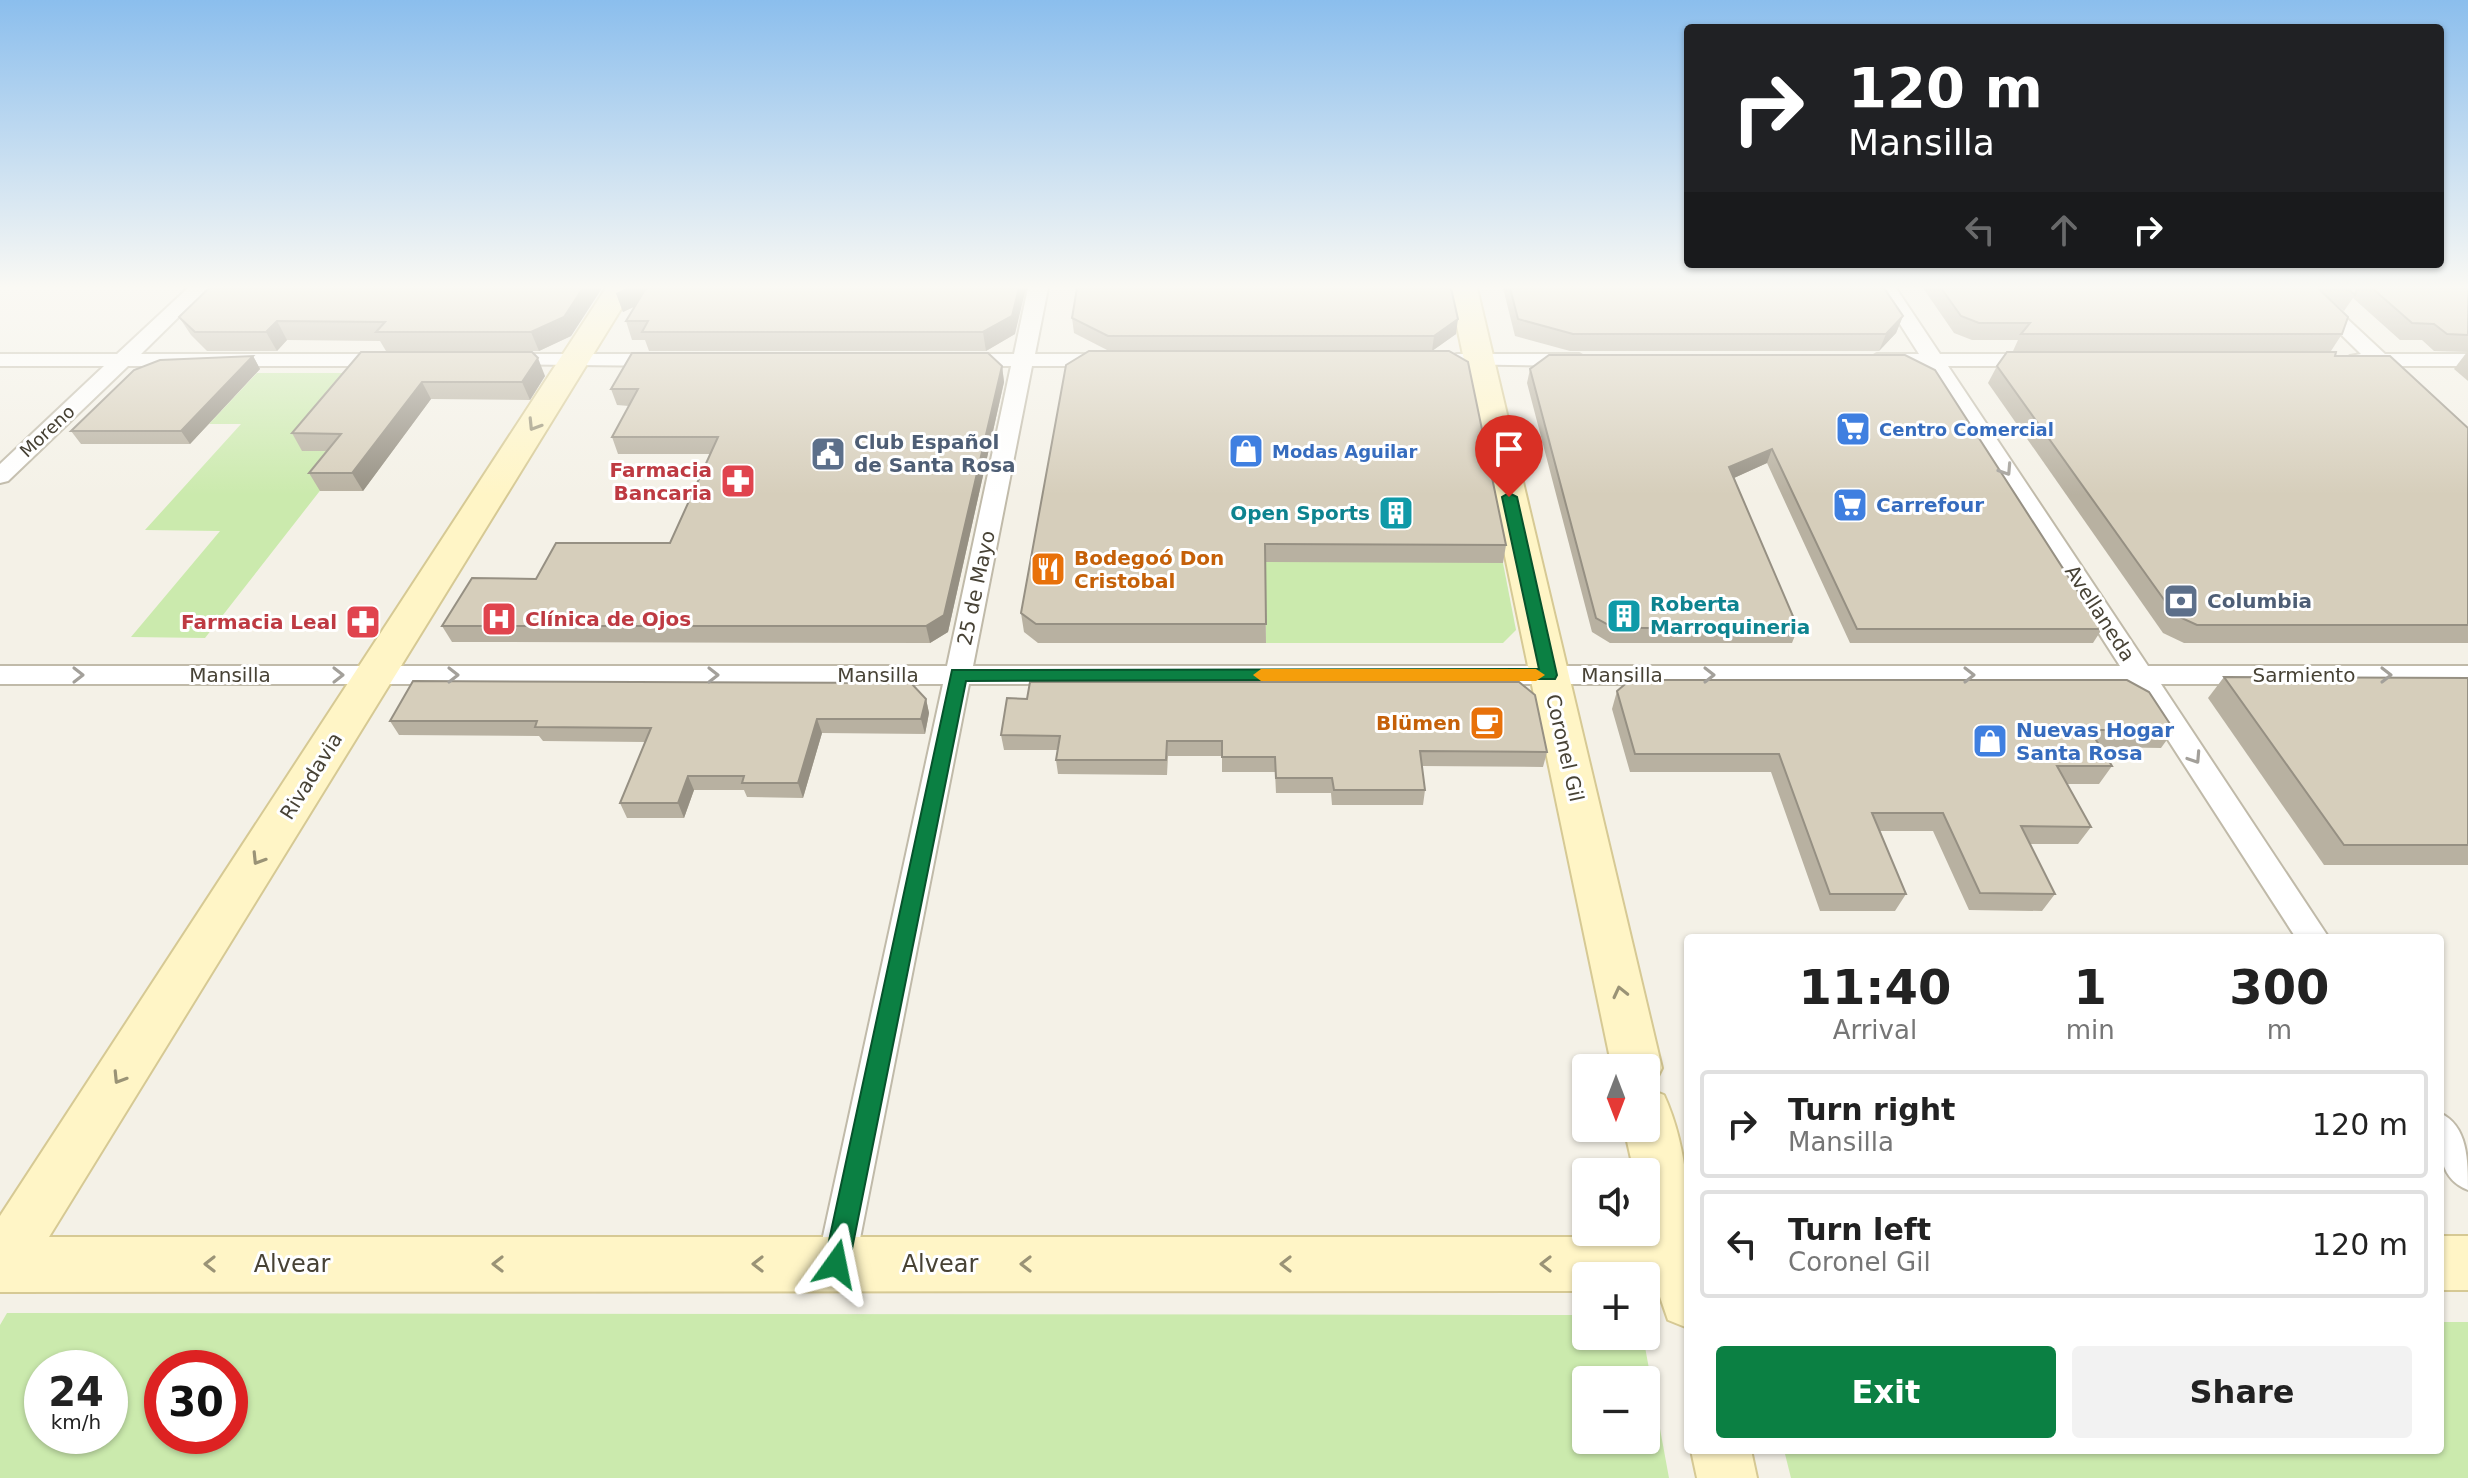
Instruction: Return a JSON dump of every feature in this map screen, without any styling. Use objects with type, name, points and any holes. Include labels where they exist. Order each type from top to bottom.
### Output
[{"type":"street","name":"Moreno","points":[[0,476],[126,357]]},
{"type":"street","name":"Rivadavia","points":[[0,1264],[577,357]]},
{"type":"street","name":"25 de Mayo","points":[[836,1264],[1025,357]]},
{"type":"street","name":"Coronel Gil","points":[[1478,357],[1634,1054]]},
{"type":"street","name":"Avellaneda","points":[[1931,357],[2310,934]]},
{"type":"street","points":[[2377,357],[2408,385]]},
{"type":"street","points":[[0,360],[409,360]]},
{"type":"street","points":[[472,360],[694,360]]},
{"type":"street","points":[[941,360],[1138,360]]},
{"type":"street","points":[[1437,360],[1597,360]]},
{"type":"street","points":[[1851,360],[2058,360]]},
{"type":"street","points":[[2336,360],[2468,360]]},
{"type":"street","name":"Mansilla","points":[[0,675],[2140,675]]},
{"type":"street","name":"Sarmiento","points":[[2140,675],[2468,675]]},
{"type":"street","points":[[2444,1136],[2468,1173]]},
{"type":"street","points":[[1653,1142],[1684,1272]]},
{"type":"street","points":[[2444,1263],[2468,1263]]},
{"type":"street","name":"Alvear","points":[[0,1264],[836,1264],[1684,1276]]},
{"type":"street","points":[[1722,1454],[1727,1478]]},
{"type":"green space","points":[[257,373],[367,373],[351,451],[205,638],[131,637],[220,531],[145,530],[241,424],[209,424]]},
{"type":"green space","points":[[1264,534],[1503,563],[1516,630],[1503,643],[1266,643]]},
{"type":"green space","points":[[7,1313],[1572,1315],[1572,1350],[1646,1350],[1648,1366],[1572,1366],[1572,1454],[1660,1454],[1660,1429],[1669,1478],[0,1478],[0,1325]]},
{"type":"green space","points":[[2444,1322],[2468,1322],[2468,1478],[1791,1478],[1785,1454],[2444,1454]]},
{"type":"building","points":[[252,357],[181,431],[71,431],[134,370],[160,360]]},
{"type":"building","points":[[357,357],[538,358],[522,382],[422,382],[352,473],[309,473],[341,434],[292,433]]},
{"type":"building","points":[[630,357],[992,357],[1002,366],[944,615],[926,626],[442,626],[472,578],[536,579],[556,543],[670,543],[718,437],[612,437],[638,389],[611,389]]},
{"type":"building","points":[[1079,357],[1459,357],[1468,362],[1506,545],[1265,544],[1266,624],[1036,624],[1021,613],[1066,365]]},
{"type":"building","points":[[1546,357],[1909,357],[1935,370],[2102,629],[1857,629],[1772,449],[1729,467],[1798,628],[1614,628],[1596,618],[1530,369]]},
{"type":"building","points":[[2003,357],[2391,357],[2468,428],[2468,625],[2197,625],[2175,615],[1997,366]]},
{"type":"building","points":[[2224,677],[2468,678],[2468,845],[2344,845]]},
{"type":"building","points":[[1630,680],[2127,680],[2149,692],[2174,730],[2090,730],[2112,766],[2057,766],[2091,827],[2021,826],[2055,894],[1980,893],[1943,813],[1872,813],[1906,894],[1830,894],[1779,754],[1635,754],[1617,691]]},
{"type":"building","points":[[413,681],[911,683],[926,699],[921,719],[817,719],[798,783],[742,783],[744,776],[688,776],[678,803],[620,803],[651,728],[535,727],[537,721],[390,721]]},
{"type":"building","points":[[1030,682],[1519,682],[1535,695],[1547,752],[1420,751],[1425,790],[1334,790],[1332,778],[1276,778],[1275,757],[1222,757],[1222,741],[1167,741],[1166,760],[1056,760],[1060,736],[1001,735],[1007,698],[1027,699]]},
{"type":"slow traffic","points":[[1261,675],[1536,675]]},
{"type":"place","name":"Centro Comercial","points":[[1853,429]]},
{"type":"place","name":"Modas Aguilar","points":[[1246,451]]},
{"type":"place","name":"Club Español de Santa Rosa","points":[[828,454]]},
{"type":"place","name":"Farmacia Bancaria","points":[[738,481]]},
{"type":"place","name":"Carrefour","points":[[1850,505]]},
{"type":"place","name":"Open Sports","points":[[1396,513]]},
{"type":"place","name":"Bodegoó Don Cristobal","points":[[1048,569]]},
{"type":"place","name":"Columbia","points":[[2181,601]]},
{"type":"place","name":"Roberta Marroquineria","points":[[1624,616]]},
{"type":"place","name":"Clínica de Ojos","points":[[499,619]]},
{"type":"place","name":"Farmacia Leal","points":[[363,622]]},
{"type":"place","name":"Blümen","points":[[1487,723]]},
{"type":"place","name":"Nuevas Hogar Santa Rosa","points":[[1990,741]]},
{"type":"route","points":[[836,1264],[959,675],[1549,675],[1509,497]]}]
